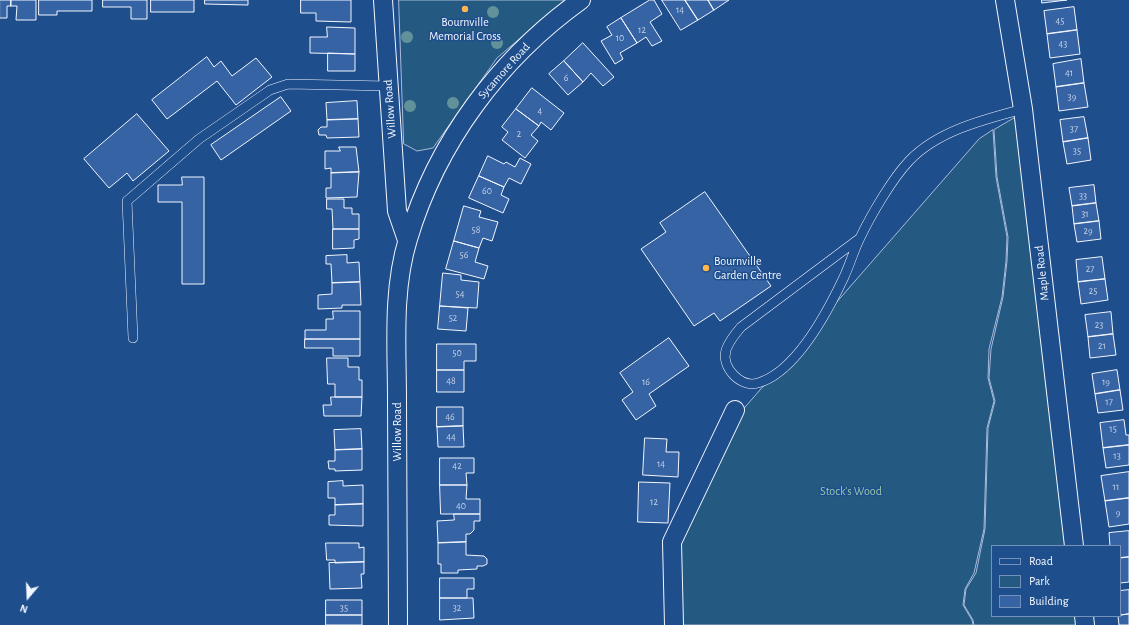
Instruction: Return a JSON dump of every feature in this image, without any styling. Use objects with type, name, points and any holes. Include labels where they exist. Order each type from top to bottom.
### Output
[{"type":"street","name":"Willow Road","points":[[384,0],[388,86],[397,211],[408,240]]},
{"type":"street","name":"Sycamore Road","points":[[442,155],[468,112],[493,80],[528,44],[581,0]]},
{"type":"street","name":"Maple Road","points":[[1005,0],[1023,109],[1074,545]]},
{"type":"street","name":"Willow Road","points":[[398,625],[397,298],[408,240],[426,189],[442,155]]},
{"type":"street","points":[[674,625],[672,542],[735,410]]},
{"type":"lane","points":[[134,338],[127,201],[199,139],[270,90],[288,84],[388,86]]},
{"type":"lane","points":[[860,238],[741,327],[731,340],[726,351],[726,362],[733,374],[742,382],[752,384],[767,380],[795,358],[821,320],[844,276],[860,238],[880,202],[909,161],[942,136],[989,118],[1023,109]]},
{"type":"green space","points":[[399,0],[565,0],[497,58],[433,148],[417,151],[404,144]]},
{"type":"green space","points":[[1023,113],[1070,545],[991,545],[991,617],[1076,617],[1076,625],[974,625],[973,620],[964,605],[966,589],[976,573],[985,529],[988,428],[995,401],[989,378],[991,349],[1003,297],[1007,261],[1008,237],[997,177],[994,130]]},
{"type":"green space","name":"Stock's Wood","points":[[993,130],[996,177],[1007,237],[1002,297],[989,349],[988,378],[994,401],[987,428],[984,529],[974,573],[965,589],[963,605],[972,620],[973,625],[680,625],[678,543],[739,414],[979,139]]},
{"type":"building","points":[[0,0],[11,0],[11,6],[7,6],[7,18],[0,18]]},
{"type":"building","points":[[11,0],[36,0],[36,20],[16,20],[17,6],[11,6]]},
{"type":"building","points":[[39,0],[92,0],[92,11],[57,11],[57,15],[39,15]]},
{"type":"building","points":[[103,0],[147,0],[147,19],[131,19],[131,7],[103,7]]},
{"type":"building","points":[[151,0],[194,0],[194,12],[151,12]]},
{"type":"building","points":[[205,0],[248,0],[248,5],[205,4]]},
{"type":"building","points":[[301,0],[351,0],[351,22],[316,21],[316,13],[301,13]]},
{"type":"building","points":[[650,0],[654,0],[662,14],[650,22],[662,41],[652,46],[646,37],[637,43],[621,18]]},
{"type":"building","points":[[662,0],[685,0],[698,20],[681,30]]},
{"type":"building","points":[[685,0],[708,0],[714,10],[698,20]]},
{"type":"building","points":[[708,0],[729,0],[714,10]]},
{"type":"building","points":[[1042,0],[1067,0],[1042,3]]},
{"type":"building","points":[[1074,7],[1077,30],[1047,34],[1044,11]]},
{"type":"building","points":[[621,18],[637,43],[620,53],[623,59],[615,64],[601,41],[612,35],[607,27]]},
{"type":"building","points":[[327,27],[355,28],[355,54],[310,53],[310,37],[327,37]]},
{"type":"building","points":[[1077,30],[1080,54],[1050,58],[1047,34]]},
{"type":"building","points":[[583,43],[614,77],[603,86],[591,73],[583,82],[564,61]]},
{"type":"building","points":[[328,53],[355,54],[355,71],[328,71]]},
{"type":"building","points":[[207,57],[214,67],[221,61],[232,76],[256,58],[272,77],[236,105],[217,81],[167,119],[152,100]]},
{"type":"building","points":[[1081,59],[1084,83],[1056,87],[1053,64]]},
{"type":"building","points":[[564,61],[583,82],[568,95],[549,74]]},
{"type":"building","points":[[1084,83],[1088,107],[1059,111],[1056,87]]},
{"type":"building","points":[[532,88],[564,113],[551,130],[541,122],[539,126],[516,109]]},
{"type":"building","points":[[281,97],[291,111],[221,160],[211,145]]},
{"type":"building","points":[[357,101],[358,119],[327,120],[326,103]]},
{"type":"building","points":[[516,109],[539,126],[531,135],[538,141],[525,158],[502,140],[508,132],[502,127]]},
{"type":"building","points":[[137,114],[169,151],[133,181],[127,173],[109,188],[84,159]]},
{"type":"building","points":[[1084,117],[1088,138],[1063,142],[1060,120]]},
{"type":"building","points":[[358,119],[359,137],[327,138],[326,135],[319,135],[318,130],[321,127],[327,127],[327,120]]},
{"type":"building","points":[[1088,138],[1091,160],[1067,164],[1063,142]]},
{"type":"building","points":[[339,147],[356,147],[359,172],[331,173],[331,168],[325,169],[325,151],[340,151]]},
{"type":"building","points":[[488,156],[504,164],[506,162],[515,167],[520,158],[531,164],[521,184],[509,178],[504,187],[479,176]]},
{"type":"building","points":[[359,172],[357,197],[326,198],[326,188],[331,188],[331,173]]},
{"type":"building","points":[[479,176],[504,187],[501,195],[509,199],[503,213],[469,198]]},
{"type":"building","points":[[182,177],[204,177],[204,284],[182,284],[182,202],[158,202],[158,185],[182,185]]},
{"type":"building","points":[[1094,185],[1096,203],[1072,206],[1069,188]]},
{"type":"building","name":"Bournville Garden Centre","points":[[705,192],[771,286],[720,321],[714,313],[694,326],[641,249],[666,232],[660,223]]},
{"type":"building","points":[[327,199],[344,199],[344,208],[352,208],[352,214],[359,214],[359,229],[333,229],[332,209],[327,209]]},
{"type":"building","points":[[1096,203],[1099,221],[1074,224],[1072,206]]},
{"type":"building","points":[[464,206],[481,211],[479,217],[498,222],[492,241],[483,238],[479,248],[454,241]]},
{"type":"building","points":[[1099,221],[1101,239],[1077,242],[1074,224]]},
{"type":"building","points":[[333,229],[359,229],[359,239],[354,240],[354,248],[333,249]]},
{"type":"building","points":[[454,241],[479,248],[475,262],[488,266],[484,279],[446,269]]},
{"type":"building","points":[[347,255],[347,263],[359,262],[360,282],[332,283],[331,264],[326,264],[326,256]]},
{"type":"building","points":[[1102,257],[1105,279],[1078,282],[1076,260]]},
{"type":"building","points":[[443,273],[461,275],[461,280],[479,282],[477,308],[440,306]]},
{"type":"building","points":[[1105,279],[1108,300],[1081,304],[1078,282]]},
{"type":"building","points":[[360,282],[361,305],[342,305],[342,308],[318,309],[318,295],[332,294],[332,283]]},
{"type":"building","points":[[440,306],[468,308],[466,331],[438,329]]},
{"type":"building","points":[[333,311],[360,311],[360,339],[305,339],[305,330],[326,330],[326,319],[333,319]]},
{"type":"building","points":[[1111,312],[1113,334],[1088,337],[1085,315]]},
{"type":"building","points":[[1113,334],[1116,355],[1090,358],[1088,337]]},
{"type":"building","points":[[669,338],[689,366],[649,394],[656,406],[636,420],[622,400],[633,392],[620,373]]},
{"type":"building","points":[[305,339],[360,339],[360,356],[333,356],[333,348],[305,348]]},
{"type":"building","points":[[437,344],[476,344],[476,361],[464,361],[464,370],[437,370]]},
{"type":"building","points":[[327,358],[348,358],[348,367],[359,367],[359,380],[362,380],[362,397],[335,397],[335,384],[328,384]]},
{"type":"building","points":[[437,370],[464,370],[464,392],[437,392]]},
{"type":"building","points":[[1117,370],[1120,390],[1095,394],[1092,374]]},
{"type":"building","points":[[1120,390],[1123,410],[1098,413],[1095,394]]},
{"type":"building","points":[[331,397],[362,397],[361,416],[324,416],[323,405],[331,405]]},
{"type":"building","points":[[437,407],[463,407],[463,426],[437,427]]},
{"type":"building","points":[[1124,420],[1126,435],[1129,435],[1129,445],[1103,448],[1100,423]]},
{"type":"building","points":[[463,426],[464,447],[438,447],[437,427]]},
{"type":"building","points":[[361,429],[362,449],[335,450],[334,430]]},
{"type":"building","points":[[645,438],[667,439],[666,452],[679,452],[678,477],[643,475]]},
{"type":"building","points":[[1129,445],[1129,465],[1106,468],[1103,448]]},
{"type":"building","points":[[362,449],[362,470],[335,471],[335,469],[329,469],[328,461],[335,461],[335,450]]},
{"type":"building","points":[[440,458],[474,458],[474,473],[466,473],[467,485],[440,485]]},
{"type":"building","points":[[1129,472],[1129,498],[1105,501],[1101,476]]},
{"type":"building","points":[[343,481],[343,486],[363,485],[363,504],[335,505],[335,498],[328,498],[328,482]]},
{"type":"building","points":[[639,482],[670,483],[668,523],[638,522]]},
{"type":"building","points":[[440,485],[467,485],[466,499],[480,499],[480,514],[441,514]]},
{"type":"building","points":[[1129,498],[1129,524],[1109,527],[1105,501]]},
{"type":"building","points":[[363,504],[363,526],[329,525],[329,515],[335,515],[335,505]]},
{"type":"building","points":[[454,514],[480,514],[480,521],[474,521],[474,530],[470,534],[466,534],[466,542],[438,543],[437,521],[454,520]]},
{"type":"building","points":[[1129,531],[1129,557],[1121,558],[1121,545],[1110,545],[1109,533]]},
{"type":"building","points":[[466,542],[466,555],[484,556],[487,559],[487,564],[477,566],[477,569],[458,570],[458,573],[441,573],[441,564],[438,564],[438,543]]},
{"type":"building","points":[[326,543],[359,543],[359,548],[364,547],[364,562],[335,563],[335,560],[327,560]]},
{"type":"building","points":[[1129,557],[1129,582],[1121,583],[1121,558]]},
{"type":"building","points":[[364,562],[364,574],[361,574],[362,588],[330,589],[329,563]]},
{"type":"building","points":[[440,578],[474,578],[474,589],[467,589],[467,598],[440,598]]},
{"type":"building","points":[[1129,590],[1129,614],[1121,615],[1121,591]]},
{"type":"building","points":[[440,598],[473,598],[474,618],[440,620]]},
{"type":"building","points":[[326,600],[362,600],[362,615],[326,615]]},
{"type":"building","points":[[1129,614],[1129,625],[1119,625],[1118,617],[1121,617],[1121,615]]},
{"type":"building","points":[[326,615],[362,615],[362,625],[326,625]]},
{"type":"place","name":"Bournville Memorial Cross","points":[[465,9]]},
{"type":"place","name":"Bournville Garden Centre","points":[[706,268]]}]
